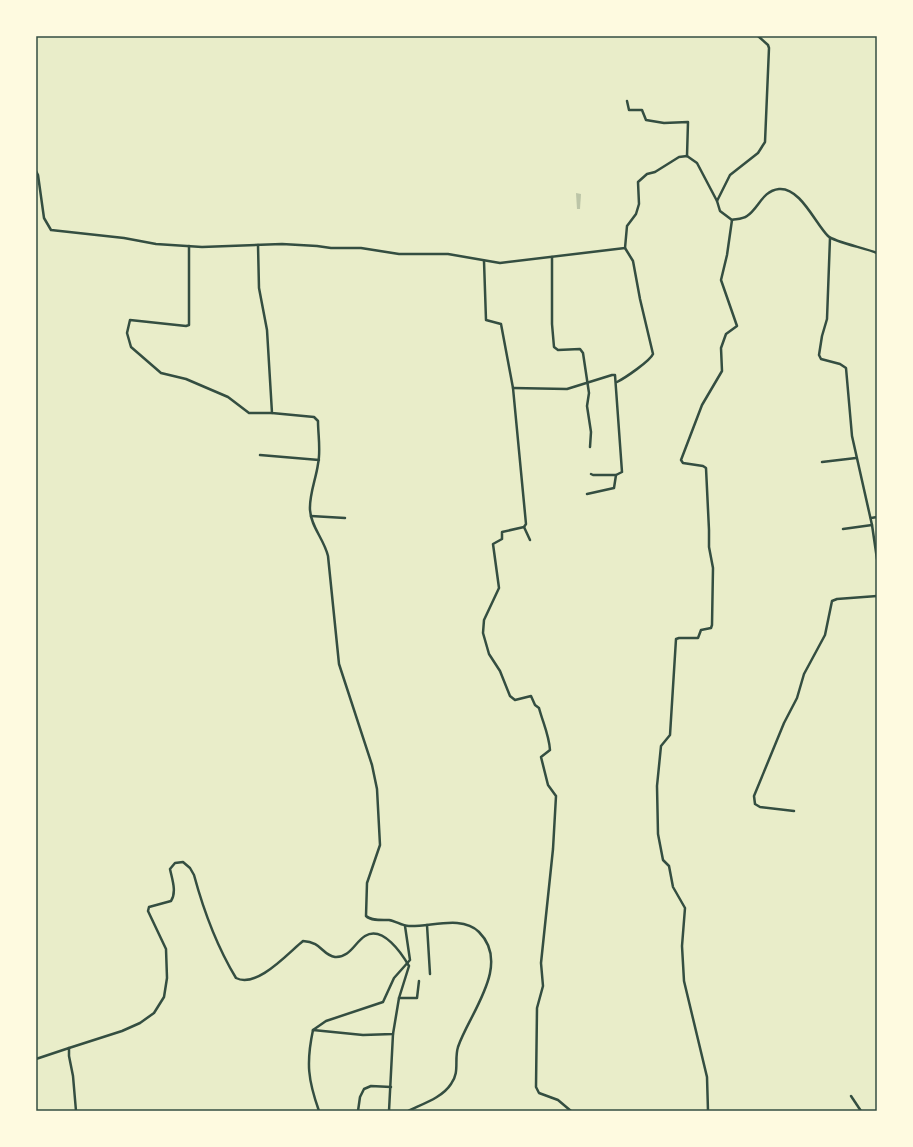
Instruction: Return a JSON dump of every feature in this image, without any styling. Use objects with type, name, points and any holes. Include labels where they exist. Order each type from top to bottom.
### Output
[{"type":"street","points":[[717,201],[730,175],[758,153],[765,142],[769,48],[768,44],[758,36]]},
{"type":"street","points":[[628,101],[629,110],[642,110],[646,120],[664,123],[688,122],[687,156]]},
{"type":"street","points":[[687,156],[697,164],[717,201],[720,211],[732,220],[746,217],[770,192],[779,189],[786,190],[796,195],[830,238],[866,248],[877,253]]},
{"type":"street","points":[[616,382],[631,375],[636,368],[653,354],[641,305],[633,261],[625,248],[627,226],[636,214],[639,204],[638,183],[641,178],[673,163],[679,158],[687,156]]},
{"type":"street","points":[[36,171],[38,175],[44,218],[51,230],[124,238],[156,244],[189,246],[303,245],[332,248],[361,248],[399,254],[448,254],[500,263],[625,248]]},
{"type":"street","points":[[708,1111],[707,1077],[684,981],[682,946],[685,908],[673,887],[669,866],[663,860],[658,834],[657,786],[661,746],[670,735],[676,639],[698,638],[701,630],[711,628],[712,625],[713,568],[709,547],[710,530],[706,468],[703,466],[683,463],[681,460],[702,405],[722,371],[721,348],[726,334],[736,326],[722,280],[728,255],[732,220]]},
{"type":"street","points":[[830,238],[827,319],[819,355],[821,359],[840,364],[846,368],[848,403],[856,458],[871,518],[877,559]]},
{"type":"street","points":[[258,245],[259,288],[267,330],[272,413]]},
{"type":"street","points":[[189,246],[189,325],[186,326],[130,320],[127,333],[131,347],[164,374],[186,379],[228,397],[249,413],[272,413],[317,418],[319,460],[311,497],[311,516],[328,556],[339,664],[375,776],[380,846],[367,883],[366,914],[370,918],[395,921],[405,926],[460,923],[471,926],[482,936],[487,944],[491,957],[491,971],[485,990],[458,1046],[458,1067],[454,1081],[442,1094],[408,1111]]},
{"type":"street","points":[[552,257],[552,321],[554,347],[558,350],[581,350],[588,383],[587,406],[591,432],[590,447]]},
{"type":"street","points":[[484,261],[486,319],[488,322],[499,323],[501,326],[512,388],[526,524],[524,527],[530,540]]},
{"type":"street","points":[[512,388],[565,389],[612,375],[615,376],[622,471],[616,475],[591,474]]},
{"type":"street","points":[[260,455],[319,460]]},
{"type":"street","points":[[822,462],[856,458]]},
{"type":"street","points":[[587,494],[614,488],[616,475]]},
{"type":"street","points":[[311,516],[345,518]]},
{"type":"street","points":[[871,518],[877,517]]},
{"type":"street","points":[[843,529],[872,524]]},
{"type":"street","points":[[524,527],[502,532],[502,539],[493,544],[499,588],[484,620],[483,628],[489,654],[500,671],[510,696],[515,700],[531,696],[535,705],[540,708],[544,726],[548,734],[550,750],[541,756],[548,785],[556,795],[556,819],[541,963],[543,986],[537,1008],[536,1087],[539,1093],[558,1100],[572,1111]]},
{"type":"street","points":[[794,811],[760,807],[755,804],[754,796],[784,723],[797,698],[804,674],[824,635],[832,601],[837,599],[877,596]]},
{"type":"street","points":[[36,1059],[122,1031],[140,1023],[154,1013],[164,997],[167,978],[166,948],[148,911],[149,907],[171,901],[174,898],[170,869],[175,863],[183,862],[190,868],[217,944],[236,978],[239,980],[252,978],[273,968],[304,941],[312,941],[318,944],[327,954],[341,956],[349,952],[362,938],[369,934],[380,936],[392,941],[400,951],[410,969],[399,998],[393,1034],[389,1111]]},
{"type":"street","points":[[427,925],[430,974]]},
{"type":"street","points":[[322,1111],[319,1111],[309,1079],[309,1060],[313,1030],[326,1021],[383,1002],[394,978],[408,964],[410,953],[405,926]]},
{"type":"street","points":[[399,998],[417,998],[419,981]]},
{"type":"street","points":[[313,1030],[362,1035],[393,1034]]},
{"type":"street","points":[[69,1048],[76,1111]]},
{"type":"street","points":[[358,1111],[360,1097],[364,1089],[371,1086],[390,1087]]},
{"type":"street","points":[[851,1096],[861,1111]]},
{"type":"building","points":[[576,193],[581,194],[580,209],[577,209]]}]
